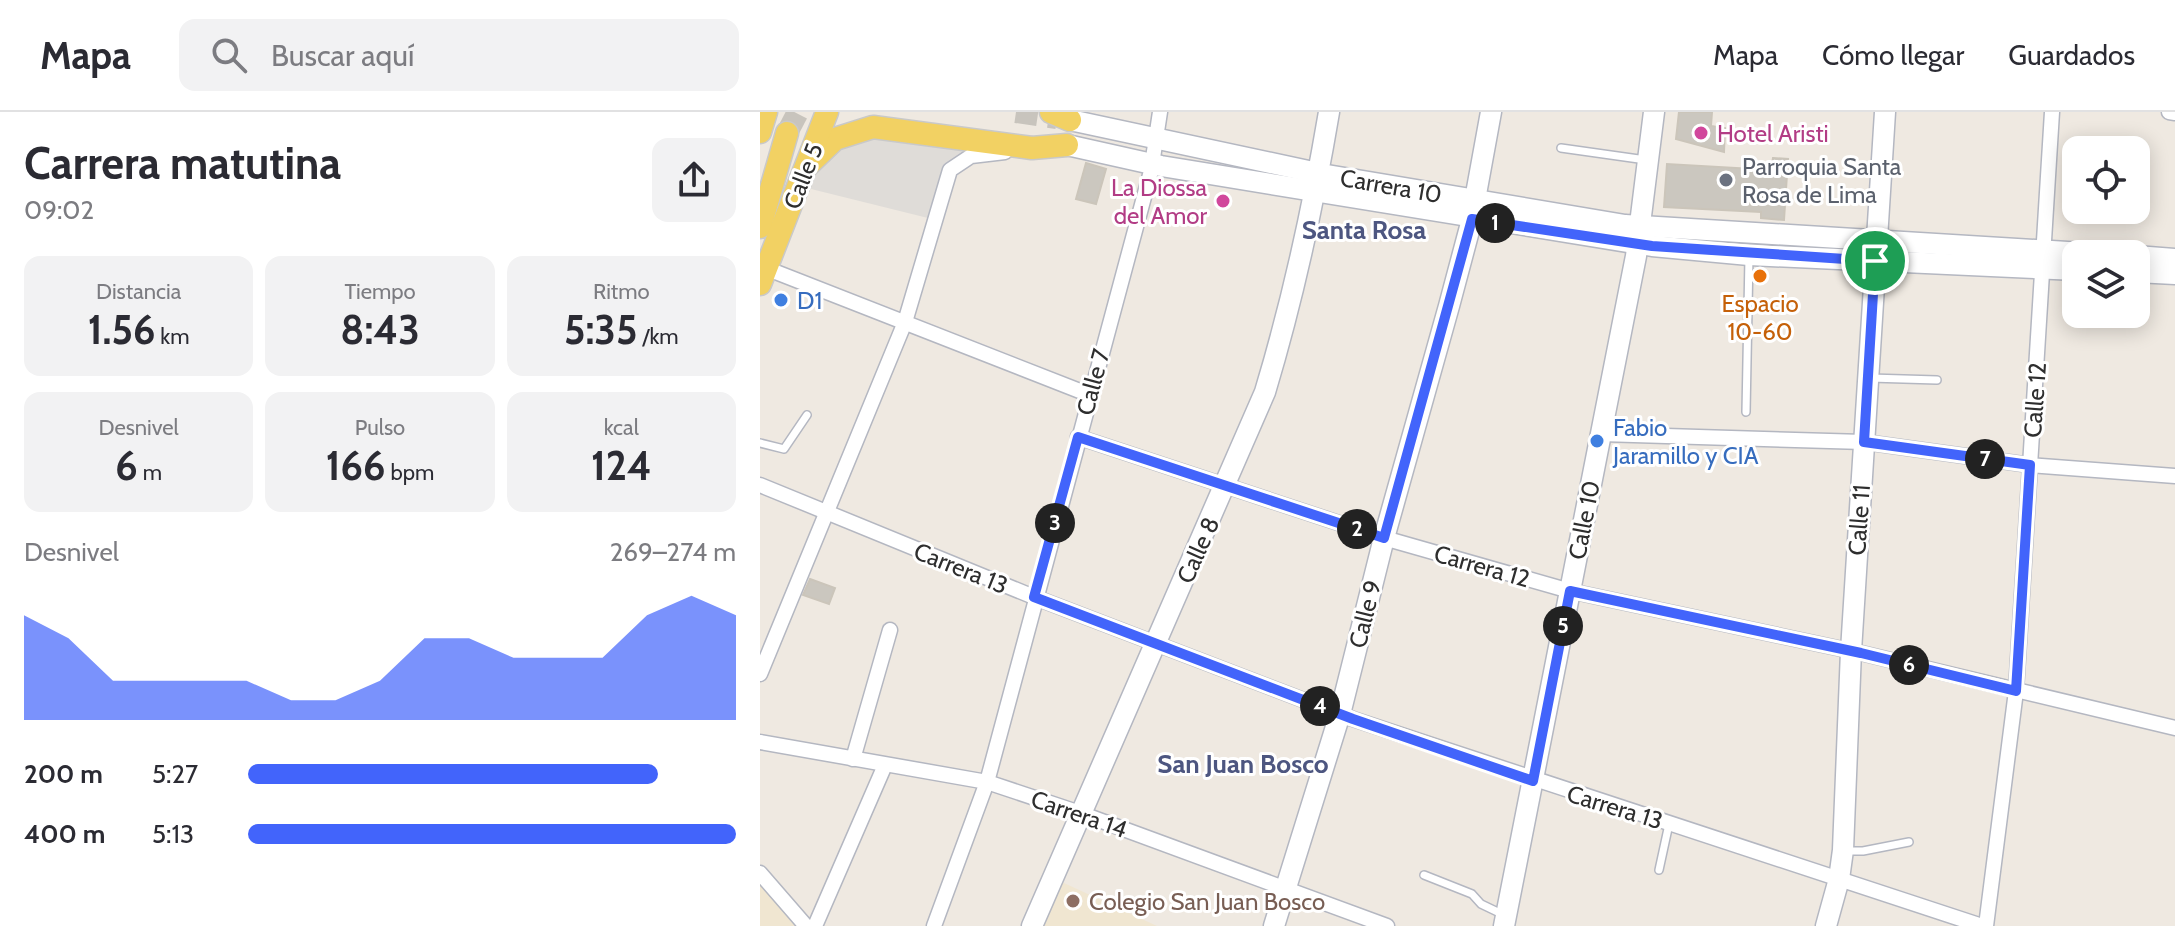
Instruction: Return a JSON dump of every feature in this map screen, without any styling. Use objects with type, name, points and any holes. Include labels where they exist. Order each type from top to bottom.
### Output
[{"type":"main road","points":[[760,132],[766,112]]},
{"type":"main road","name":"Calle 5","points":[[764,276],[827,112]]},
{"type":"main road","points":[[896,112],[1062,145]]},
{"type":"main road","name":"Calle 8","points":[[1032,926],[1227,486],[1265,392],[1289,312],[1329,112]]},
{"type":"main road","name":"Calle 9","points":[[1274,926],[1340,714],[1473,210],[1491,112]]},
{"type":"main road","name":"Calle 10","points":[[1505,921],[1639,235],[1654,112]]},
{"type":"main road","name":"Calle 11","points":[[1826,926],[1839,879],[1843,850],[1851,651],[1885,112]]},
{"type":"main road","name":"Carrera 10","points":[[1059,117],[1157,139],[1317,183]]},
{"type":"main road","points":[[807,166],[835,139],[873,127],[1032,148],[1062,145]]},
{"type":"main road","points":[[760,227],[787,133]]},
{"type":"main road","name":"Carrera 10","points":[[1062,145],[1152,164],[1317,183],[1749,255],[1876,251]]},
{"type":"main road","name":"Carrera 10","points":[[1639,235],[1876,251],[2062,257]]},
{"type":"main road","points":[[2150,257],[2175,259]]},
{"type":"main road","name":"Carrera 10","points":[[2045,259],[2062,265]]},
{"type":"main road","points":[[2150,273],[2175,274]]},
{"type":"street","name":"Calle 7","points":[[934,926],[987,782],[1152,164],[1160,112]]},
{"type":"street","name":"Calle 12","points":[[1984,926],[2016,691],[2052,112]]},
{"type":"street","points":[[760,674],[905,322],[950,170],[971,156],[1032,148]]},
{"type":"street","points":[[764,276],[905,322],[1090,395]]},
{"type":"street","points":[[1601,434],[1864,442],[2030,465],[2175,476]]},
{"type":"street","name":"Carrera 12","points":[[1078,437],[1384,538],[1570,591],[1851,651],[2175,728]]},
{"type":"street","name":"Carrera 13","points":[[760,485],[1034,597],[1340,714],[1533,781],[1984,926]]},
{"type":"street","points":[[853,759],[890,630]]},
{"type":"street","name":"Carrera 14","points":[[760,742],[987,782],[1387,926]]},
{"type":"street","points":[[815,926],[885,765]]},
{"type":"street","points":[[760,873],[806,926]]},
{"type":"lane","points":[[1561,148],[1647,161]]},
{"type":"lane","points":[[1746,412],[1749,255]]},
{"type":"lane","points":[[1868,378],[1937,380]]},
{"type":"lane","points":[[760,443],[784,449],[807,415]]},
{"type":"lane","points":[[1659,870],[1669,824]]},
{"type":"lane","points":[[1843,850],[1863,851],[1909,842]]},
{"type":"lane","points":[[1424,875],[1472,894],[1505,921]]},
{"type":"shaded area","points":[[862,132],[981,144],[958,157],[932,219],[803,187],[811,167]]},
{"type":"shaded area","points":[[760,873],[806,926],[760,926]]},
{"type":"shaded area","name":"Colegio San Juan Bosco","points":[[1051,877],[1157,926],[1032,926]]},
{"type":"building","name":"Hotel Aristi","points":[[1679,112],[1712,112],[1711,126],[1725,128],[1724,152],[1676,139]]},
{"type":"building","name":"Parroquia Santa Rosa de Lima","points":[[1773,158],[1788,159],[1784,220],[1761,218],[1761,212],[1664,207],[1667,164],[1771,170]]},
{"type":"building","points":[[1086,163],[1106,169],[1096,204],[1076,199]]},
{"type":"building","points":[[810,579],[835,588],[829,604],[803,595]]},
{"type":"tunnel","points":[[787,133],[798,112]]},
{"type":"tunnel","points":[[1016,112],[1057,118]]},
{"type":"place","name":"Hotel Aristi","points":[[1701,133]]},
{"type":"place","name":"Parroquia Santa Rosa de Lima","points":[[1726,180]]},
{"type":"place","name":"La Diossa del Amor","points":[[1223,201]]},
{"type":"place","name":"Espacio 10-60","points":[[1760,276]]},
{"type":"place","name":"D1","points":[[781,300]]},
{"type":"place","name":"Fabio Jaramillo y CIA","points":[[1597,441]]},
{"type":"place","name":"Colegio San Juan Bosco","points":[[1073,901]]},
{"type":"district","name":"Santa Rosa","points":[[1364,230]]},
{"type":"district","name":"San Juan Bosco","points":[[1243,764]]},
{"type":"route","points":[[1472,219],[1652,246],[1749,255],[1875,261],[1864,442],[2030,465],[2016,691],[1861,653],[1570,591],[1533,781],[1353,719],[1034,597],[1078,437],[1384,538],[1472,219]]}]
